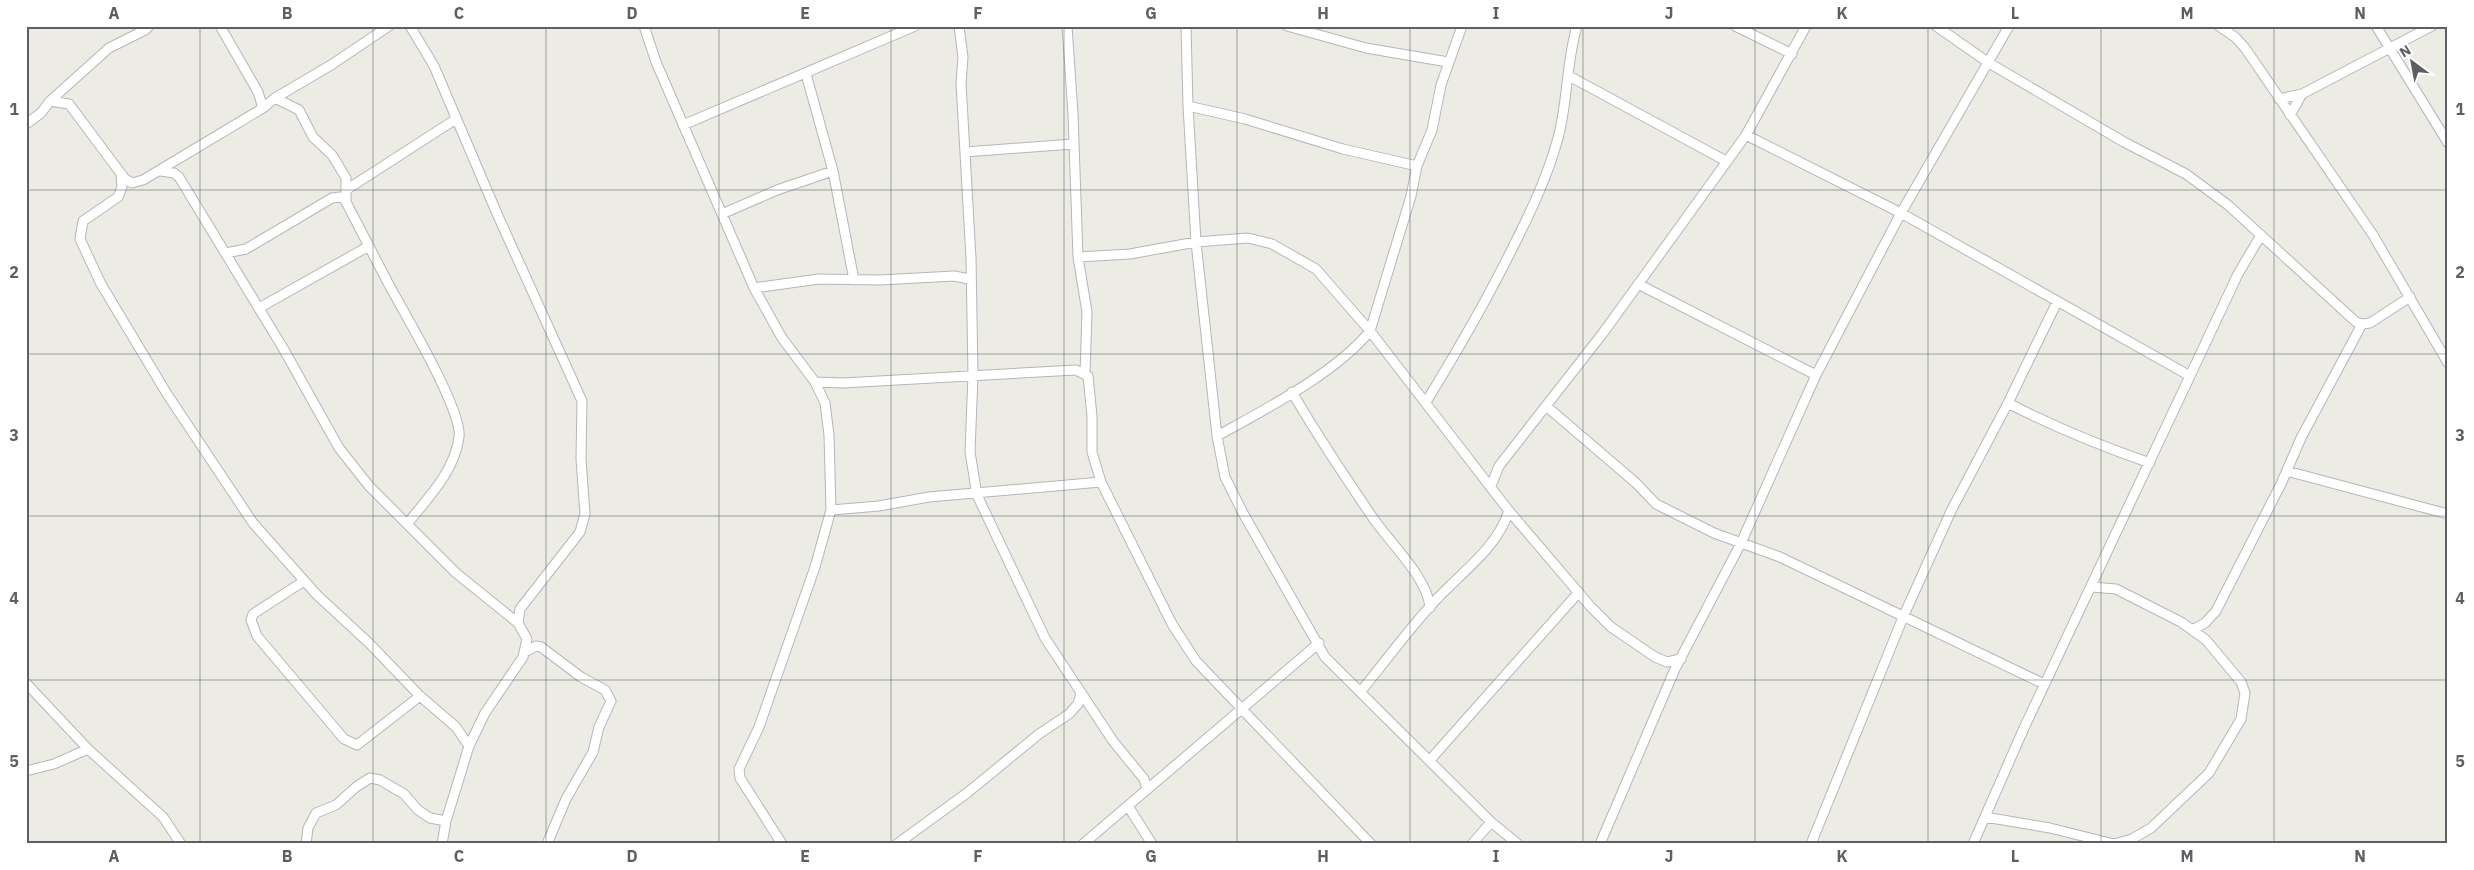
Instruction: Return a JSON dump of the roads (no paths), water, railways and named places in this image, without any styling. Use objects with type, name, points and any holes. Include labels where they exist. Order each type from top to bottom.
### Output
[{"type":"street","points":[[26,124],[41,113],[50,101],[109,48],[145,30],[149,26]]},
{"type":"street","points":[[220,26],[258,92],[263,108]]},
{"type":"street","points":[[50,101],[69,104],[121,174],[132,183],[161,171],[263,108],[274,98],[331,65],[389,26]]},
{"type":"street","points":[[410,26],[434,66],[582,401],[581,459],[585,514],[580,532],[520,609],[518,623]]},
{"type":"street","points":[[644,26],[656,62],[722,214],[729,235],[754,288],[782,338],[814,382],[825,403],[829,435],[831,510],[815,568],[765,709],[740,769],[740,778],[782,844]]},
{"type":"street","points":[[683,125],[915,26]]},
{"type":"street","points":[[959,26],[962,48],[971,258],[969,279],[972,375],[970,452],[977,495],[1045,638],[1113,741],[1144,779],[1147,789]]},
{"type":"street","points":[[1067,26],[1078,257],[1088,312],[1084,374]]},
{"type":"street","points":[[1186,26],[1188,106],[1196,242],[1217,436],[1225,476],[1243,513],[1319,643],[1325,657],[1491,822],[1518,844]]},
{"type":"street","points":[[1287,26],[1366,48],[1448,62]]},
{"type":"street","points":[[1217,436],[1292,392],[1358,346],[1370,331],[1411,196],[1417,166],[1432,130],[1448,62],[1462,26]]},
{"type":"street","points":[[1426,402],[1494,286],[1543,186],[1558,138],[1569,76],[1572,44],[1577,26]]},
{"type":"street","points":[[1735,26],[1792,54]]},
{"type":"street","points":[[1491,486],[1499,466],[1638,284],[1726,160],[1746,135],[1806,26]]},
{"type":"street","points":[[1936,26],[1990,63],[2124,142],[2186,174],[2260,234],[2356,322],[2362,324],[2370,323],[2410,297]]},
{"type":"street","points":[[1600,844],[1681,658],[1741,543],[1816,375],[1900,213],[1990,63],[2009,26]]},
{"type":"street","points":[[2219,26],[2235,37],[2245,48],[2373,235],[2448,363]]},
{"type":"street","points":[[2376,26],[2448,143]]},
{"type":"street","points":[[2279,99],[2302,94],[2390,50],[2432,26]]},
{"type":"street","points":[[806,74],[833,171],[854,280]]},
{"type":"street","points":[[1569,76],[1726,160]]},
{"type":"street","points":[[2290,115],[2302,94]]},
{"type":"street","points":[[274,98],[299,110],[313,137],[328,150],[342,170],[346,178],[346,200],[420,340],[458,420],[460,429],[459,439],[450,464],[437,487],[407,524]]},
{"type":"street","points":[[1188,106],[1245,119],[1343,149],[1417,166]]},
{"type":"street","points":[[346,190],[456,119]]},
{"type":"street","points":[[1746,135],[1900,213],[2190,376]]},
{"type":"street","points":[[965,152],[1073,144]]},
{"type":"street","points":[[161,171],[174,173],[179,177],[259,308],[339,448],[369,486],[456,573],[518,623],[527,639],[525,652],[485,713],[469,746],[446,820],[442,844]]},
{"type":"street","points":[[722,214],[777,190],[833,171]]},
{"type":"street","points":[[121,174],[121,193],[118,198],[83,221],[80,239],[119,316],[173,403],[253,523],[304,581],[420,696],[456,726],[469,746]]},
{"type":"street","points":[[226,253],[246,249],[332,198],[340,197],[346,200]]},
{"type":"street","points":[[1973,844],[2044,684],[2092,587],[2238,274],[2260,234]]},
{"type":"street","points":[[1078,257],[1130,254],[1196,242],[1248,238],[1272,244],[1316,269],[1370,331],[1491,486],[1509,512],[1578,592],[1611,627],[1630,642],[1667,662],[1681,658]]},
{"type":"street","points":[[259,308],[369,246]]},
{"type":"street","points":[[754,288],[819,279],[854,280],[954,276],[969,279]]},
{"type":"street","points":[[1638,284],[1816,375]]},
{"type":"street","points":[[1811,844],[1904,615],[1952,509],[2008,403],[2057,302]]},
{"type":"street","points":[[2192,630],[2206,623],[2216,611],[2287,471],[2301,438],[2362,324]]},
{"type":"street","points":[[814,382],[843,383],[1076,370],[1088,376],[1092,452],[1101,482],[1172,624],[1196,661],[1371,844]]},
{"type":"street","points":[[1292,392],[1373,519],[1423,584],[1429,598],[1430,608]]},
{"type":"street","points":[[2008,403],[2087,440],[2150,463]]},
{"type":"street","points":[[1546,406],[1636,483],[1656,504],[1714,533],[1780,557],[2044,684]]},
{"type":"street","points":[[2287,471],[2448,514]]},
{"type":"street","points":[[831,510],[879,506],[929,497],[977,495],[1043,486],[1101,482]]},
{"type":"street","points":[[1361,691],[1430,608],[1484,552],[1500,532],[1509,512]]},
{"type":"street","points":[[304,581],[296,584],[253,614],[252,625],[257,636],[277,661],[344,739],[357,745],[420,696]]},
{"type":"street","points":[[1985,817],[2050,828],[2114,844],[2132,839],[2151,828],[2209,774],[2235,731],[2244,705],[2245,693],[2241,682],[2206,640],[2192,630],[2116,589],[2092,587]]},
{"type":"street","points":[[1430,760],[1578,592]]},
{"type":"street","points":[[1082,844],[1319,643]]},
{"type":"street","points":[[525,652],[536,646],[540,647],[581,677],[605,690],[611,701],[599,727],[593,752],[566,799],[546,844]]},
{"type":"street","points":[[26,683],[88,749],[163,817],[181,844]]},
{"type":"street","points":[[897,844],[967,793],[1039,734],[1069,714],[1078,704],[1080,693]]},
{"type":"street","points":[[26,770],[54,764],[88,749]]},
{"type":"street","points":[[306,844],[308,828],[316,813],[336,806],[356,787],[370,778],[380,780],[404,794],[418,810],[430,818],[446,820]]},
{"type":"street","points":[[1128,806],[1152,844]]},
{"type":"street","points":[[1472,844],[1491,822]]}]
